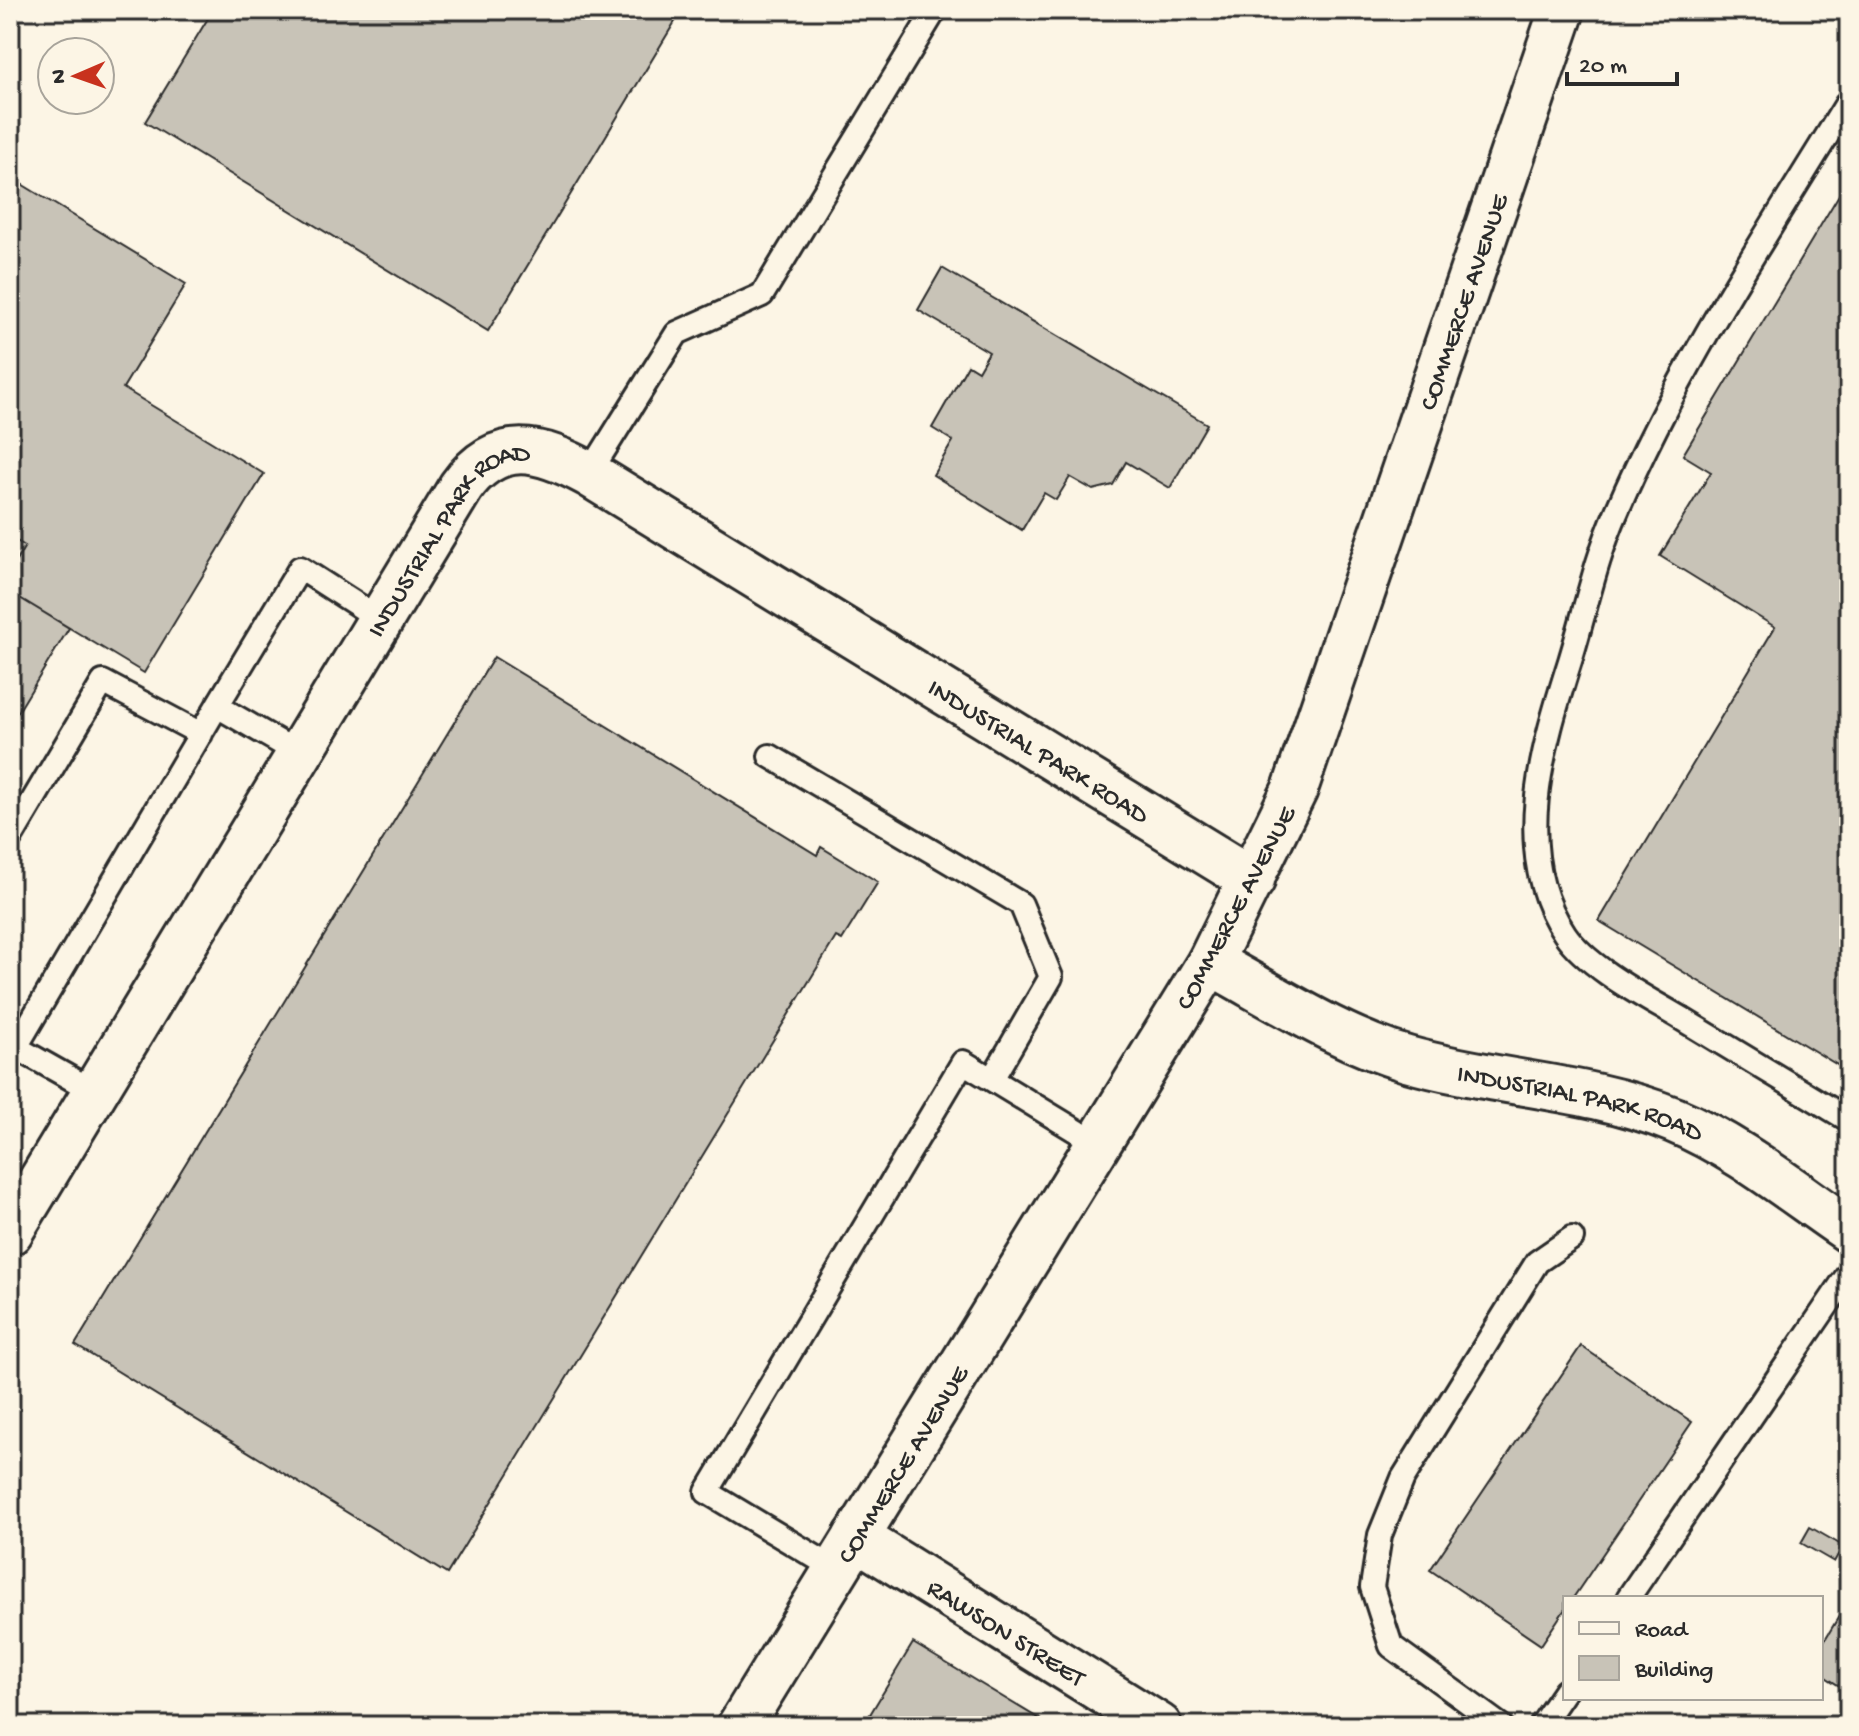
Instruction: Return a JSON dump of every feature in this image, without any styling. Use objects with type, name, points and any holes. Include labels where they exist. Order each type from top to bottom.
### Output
[{"type":"street","name":"COMMERCE AVENUE","points":[[740,1726],[1210,962],[1279,825],[1310,747],[1562,10]]},
{"type":"street","name":"INDUSTRIAL PARK ROAD","points":[[10,1232],[461,487],[481,465],[508,452],[528,450],[548,453],[589,474],[1252,880]]},
{"type":"street","name":"INDUSTRIAL PARK ROAD","points":[[1210,962],[1383,1051],[1430,1065],[1621,1102],[1678,1122],[1726,1146],[1849,1230]]},
{"type":"street","name":"RAWSON STREET","points":[[847,1554],[1156,1725]]},
{"type":"lane","points":[[589,474],[677,333],[762,295],[935,10]]},
{"type":"lane","points":[[1849,100],[1681,377],[1615,514],[1558,698],[1540,773],[1536,819],[1541,880],[1555,918],[1568,938],[1632,989],[1849,1120]]},
{"type":"lane","points":[[95,1092],[13,1045],[300,568],[381,620]]},
{"type":"lane","points":[[10,839],[103,682],[201,734]]},
{"type":"lane","points":[[217,706],[300,754]]},
{"type":"lane","points":[[770,756],[1021,904],[1051,977],[992,1079]]},
{"type":"lane","points":[[847,1554],[707,1492],[963,1062],[1098,1144]]},
{"type":"lane","points":[[1501,1726],[1391,1646],[1372,1587],[1380,1535],[1403,1478],[1537,1262],[1572,1238]]},
{"type":"lane","points":[[1629,1596],[1849,1273]]},
{"type":"lane","points":[[1541,1726],[1563,1694]]},
{"type":"building","points":[[213,10],[682,10],[488,331],[145,122]]},
{"type":"building","points":[[10,177],[186,284],[123,388],[264,474],[144,673],[10,592],[10,571],[25,546],[10,537]]},
{"type":"building","points":[[1849,178],[1849,1072],[1599,921],[1775,627],[1660,556],[1711,472],[1683,455]]},
{"type":"building","points":[[942,268],[1207,424],[1170,488],[1126,462],[1113,485],[1093,490],[1070,477],[1056,500],[1044,493],[1022,530],[933,475],[953,441],[932,428],[968,365],[978,371],[989,352],[918,310]]},
{"type":"building","points":[[10,537],[25,546],[10,571]]},
{"type":"building","points":[[10,592],[69,628],[10,725]]},
{"type":"building","points":[[494,657],[817,855],[821,847],[878,882],[842,940],[836,937],[447,1574],[75,1345]]},
{"type":"building","points":[[1581,1346],[1692,1422],[1574,1596],[1563,1596],[1563,1612],[1541,1645],[1430,1570]]},
{"type":"building","points":[[1810,1527],[1843,1546],[1834,1562],[1801,1543]]},
{"type":"building","points":[[1841,1613],[1849,1618],[1849,1668],[1838,1685],[1823,1675],[1823,1643]]},
{"type":"building","points":[[913,1643],[1051,1726],[863,1726]]}]
